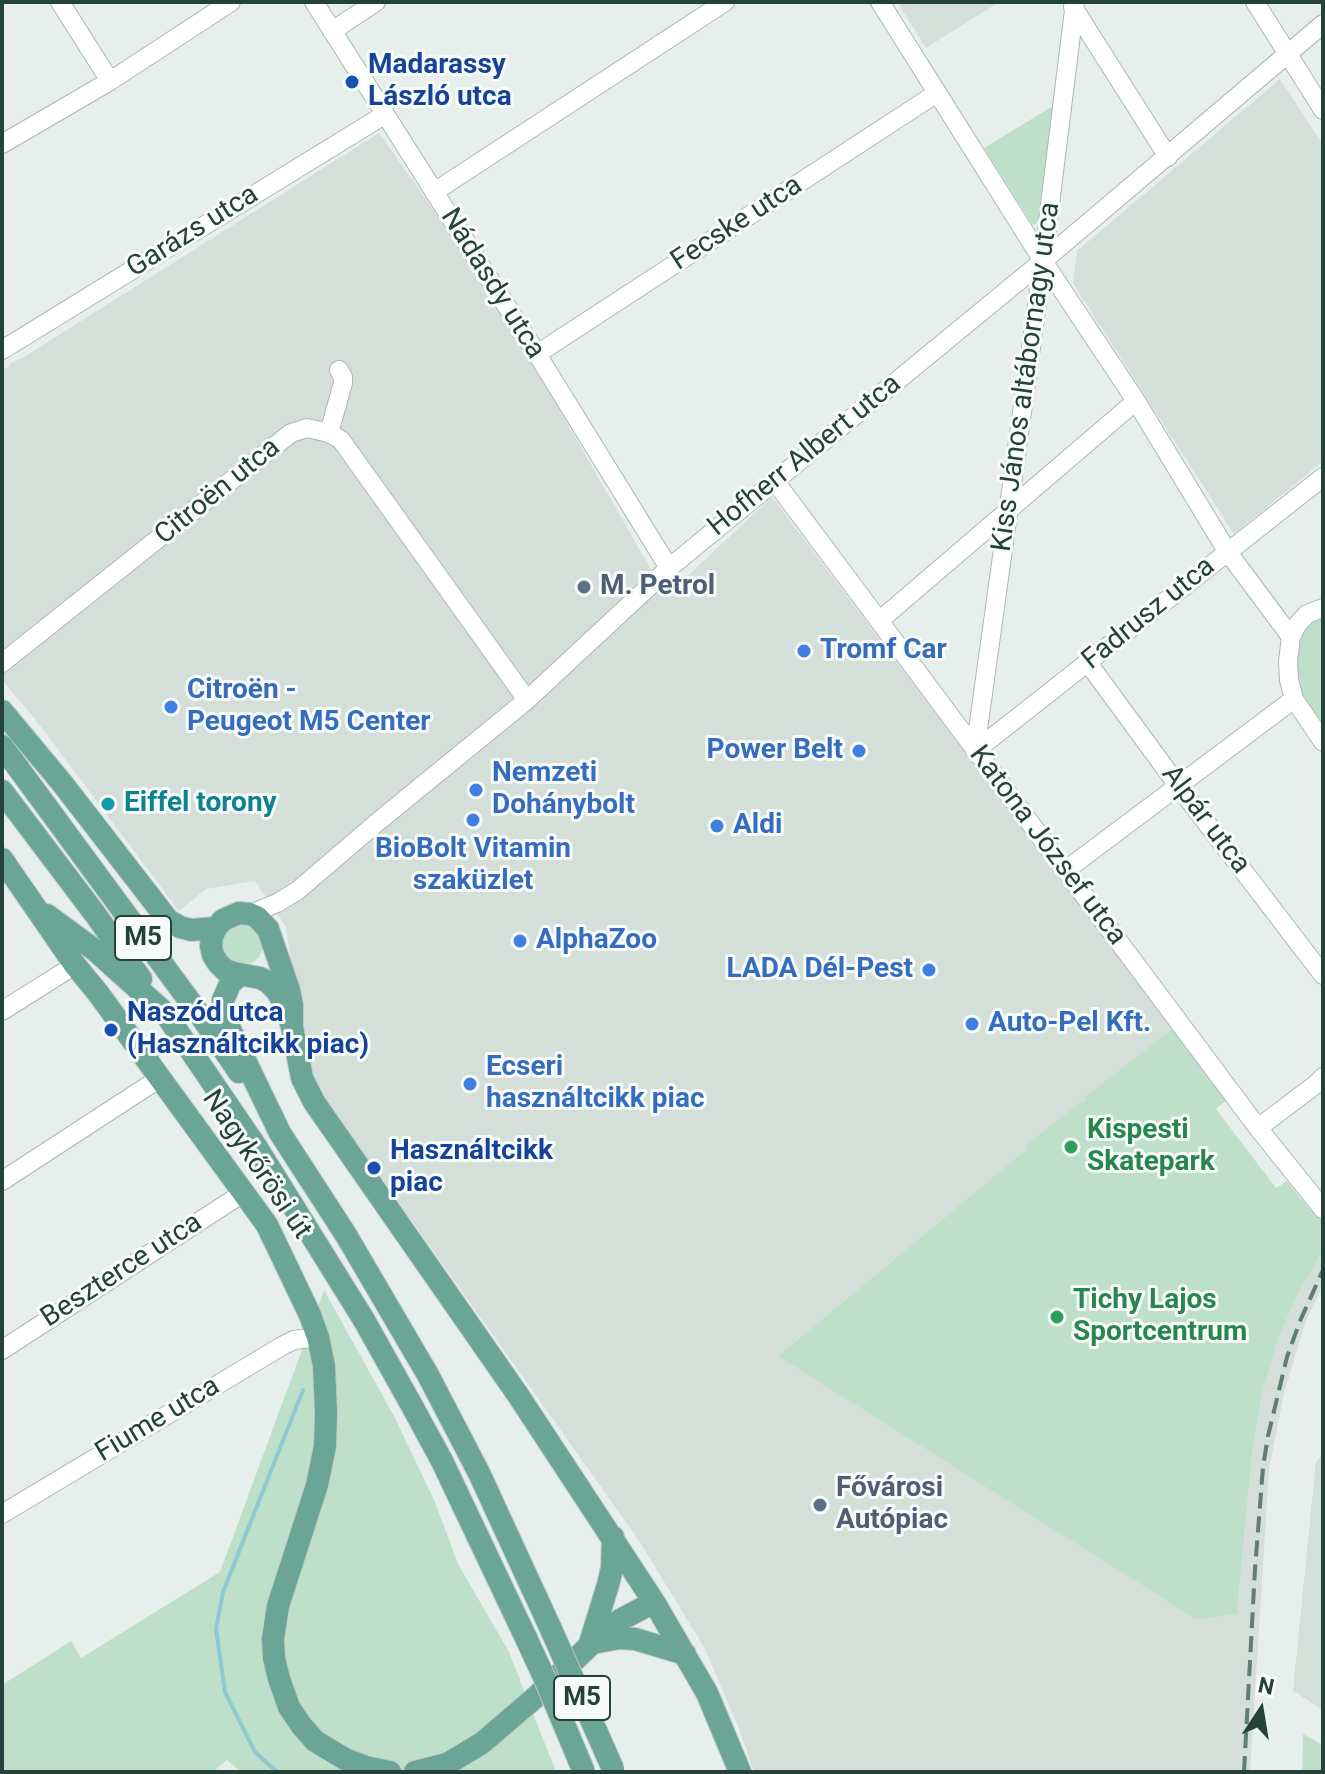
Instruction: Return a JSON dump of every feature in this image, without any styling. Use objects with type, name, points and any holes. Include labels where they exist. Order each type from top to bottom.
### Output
[{"type":"main road","points":[[2,711],[168,920],[191,930],[216,928]]},
{"type":"main road","name":"Nagykőrösi út","points":[[2,746],[205,1022],[280,1133]]},
{"type":"main road","name":"M5","points":[[2,791],[165,1013],[257,1148],[364,1320],[442,1461],[545,1679],[584,1772]]},
{"type":"main road","name":"Nagykőrösi út","points":[[2,859],[75,965],[267,1225],[310,1315],[318,1337],[325,1381],[325,1446],[317,1485],[278,1606],[274,1658],[289,1707],[315,1741],[345,1759],[390,1772]]},
{"type":"main road","points":[[33,905],[96,951],[165,1013]]},
{"type":"main road","points":[[292,1027],[289,990],[263,922],[250,914],[231,915],[216,928],[212,937],[213,955],[225,970],[260,978],[277,991],[292,1027],[302,1078],[314,1102],[613,1537],[707,1693],[740,1772]]},
{"type":"main road","points":[[271,939],[269,957],[265,963],[255,971],[234,979],[226,992],[223,1008],[280,1133]]},
{"type":"main road","name":"M5","points":[[280,1133],[346,1235],[428,1375],[485,1486],[613,1771]]},
{"type":"main road","points":[[590,1644],[612,1568],[613,1537]]},
{"type":"main road","points":[[427,1771],[455,1760],[482,1743],[538,1695],[590,1644],[622,1619],[654,1602]]},
{"type":"main road","points":[[590,1644],[619,1638],[635,1639],[685,1654]]},
{"type":"street","points":[[60,2],[110,81]]},
{"type":"street","points":[[2,144],[110,81],[231,2]]},
{"type":"street","name":"Nádasdy utca","points":[[314,2],[669,568]]},
{"type":"street","points":[[332,31],[376,2]]},
{"type":"street","points":[[434,192],[725,2]]},
{"type":"street","points":[[880,2],[1043,261],[1136,401],[1227,551],[1291,637]]},
{"type":"street","points":[[1255,2],[1323,110]]},
{"type":"street","points":[[1073,4],[1168,157]]},
{"type":"street","name":"Kiss János altábornagy utca","points":[[975,751],[1043,261],[1073,4]]},
{"type":"street","name":"Hofherr Albert utca","points":[[250,914],[293,894],[527,700],[669,568],[1043,261],[1323,24]]},
{"type":"street","name":"Fecske utca","points":[[537,354],[937,93]]},
{"type":"street","name":"Garázs utca","points":[[2,350],[384,115]]},
{"type":"street","points":[[339,370],[343,383],[329,433],[341,440],[527,700]]},
{"type":"street","points":[[879,621],[1136,401]]},
{"type":"street","name":"Citroën utca","points":[[2,663],[291,433],[307,428],[329,433]]},
{"type":"street","name":"Fadrusz utca","points":[[975,751],[1323,477]]},
{"type":"street","name":"Katona József utca","points":[[774,480],[1258,1128],[1323,1209]]},
{"type":"street","points":[[1323,608],[1302,619],[1291,637],[1288,651],[1294,699],[1323,742]]},
{"type":"street","name":"Alpár utca","points":[[1088,663],[1323,975]]},
{"type":"street","points":[[1066,870],[1294,699]]},
{"type":"street","name":"Hofherr Albert utca","points":[[271,939],[293,894]]},
{"type":"street","points":[[2,1011],[75,965]]},
{"type":"street","points":[[1258,1128],[1323,1077]]},
{"type":"street","points":[[2,1181],[160,1078]]},
{"type":"street","name":"Beszterce utca","points":[[2,1350],[243,1193]]},
{"type":"street","name":"Fiume utca","points":[[2,1514],[282,1346],[294,1340],[318,1337]]},
{"type":"shaded area","points":[[897,2],[999,2],[926,48]]},
{"type":"shaded area","points":[[1280,79],[1323,145],[1323,461],[1234,534],[1073,283],[1077,251]]},
{"type":"shaded area","points":[[379,133],[497,300],[666,596],[772,497],[1173,1028],[778,1356],[1237,1614],[1252,1455],[1261,1398],[1279,1337],[1297,1296],[1323,1250],[1323,1284],[1305,1323],[1284,1393],[1269,1470],[1250,1772],[754,1772],[739,1728],[704,1647],[638,1539],[314,1083],[302,1042],[286,927],[255,881],[206,889],[179,911],[35,719],[2,680],[2,371]]},
{"type":"shaded area","points":[[1323,1455],[1323,1710],[1293,1691],[1316,1461]]},
{"type":"green space","points":[[1053,106],[1041,220],[1033,225],[984,148]]},
{"type":"green space","points":[[1323,608],[1323,742],[1313,729],[1288,651],[1314,611]]},
{"type":"green space","points":[[231,924],[252,924],[264,942],[260,956],[248,965],[234,965],[222,955],[221,934]]},
{"type":"green space","name":"Tichy Lajos Sportcentrum","points":[[1173,1028],[1226,1101],[1216,1109],[1276,1188],[1287,1181],[1323,1222],[1323,1250],[1297,1296],[1279,1337],[1261,1398],[1252,1455],[1237,1614],[1196,1619],[778,1356],[1027,1149],[1025,1146]]},
{"type":"green space","points":[[324,1290],[394,1416],[435,1502],[458,1564],[509,1652],[556,1772],[241,1772],[227,1760],[213,1772],[2,1772],[2,1685],[71,1641],[81,1658],[220,1572]]},
{"type":"green space","points":[[1303,1734],[1323,1745],[1323,1772],[1302,1772]]},
{"type":"waterway","points":[[277,1772],[255,1752],[225,1692],[216,1629],[223,1592],[303,1390]]},
{"type":"railway","points":[[1244,1772],[1263,1467],[1287,1357],[1323,1270]]},
{"type":"place","name":"Madarassy László utca","points":[[352,82]]},
{"type":"place","name":"M. Petrol","points":[[584,587]]},
{"type":"place","name":"Tromf Car","points":[[804,651]]},
{"type":"place","name":"Citroën - Peugeot M5 Center","points":[[171,707]]},
{"type":"place","name":"Power Belt","points":[[859,751]]},
{"type":"place","name":"Nemzeti Dohánybolt","points":[[476,790]]},
{"type":"place","name":"Eiffel torony","points":[[108,804]]},
{"type":"place","name":"BioBolt Vitamin szaküzlet","points":[[473,820]]},
{"type":"place","name":"Aldi","points":[[717,826]]},
{"type":"place","name":"AlphaZoo","points":[[520,941]]},
{"type":"place","name":"LADA Dél-Pest","points":[[929,970]]},
{"type":"place","name":"Auto-Pel Kft.","points":[[972,1024]]},
{"type":"place","name":"Naszód utca (Használtcikk piac)","points":[[111,1030]]},
{"type":"place","name":"Ecseri használtcikk piac","points":[[470,1084]]},
{"type":"place","name":"Kispesti Skatepark","points":[[1071,1147]]},
{"type":"place","name":"Használtcikk piac","points":[[374,1168]]},
{"type":"place","name":"Tichy Lajos Sportcentrum","points":[[1057,1317]]},
{"type":"place","name":"Fővárosi Autópiac","points":[[820,1505]]}]
